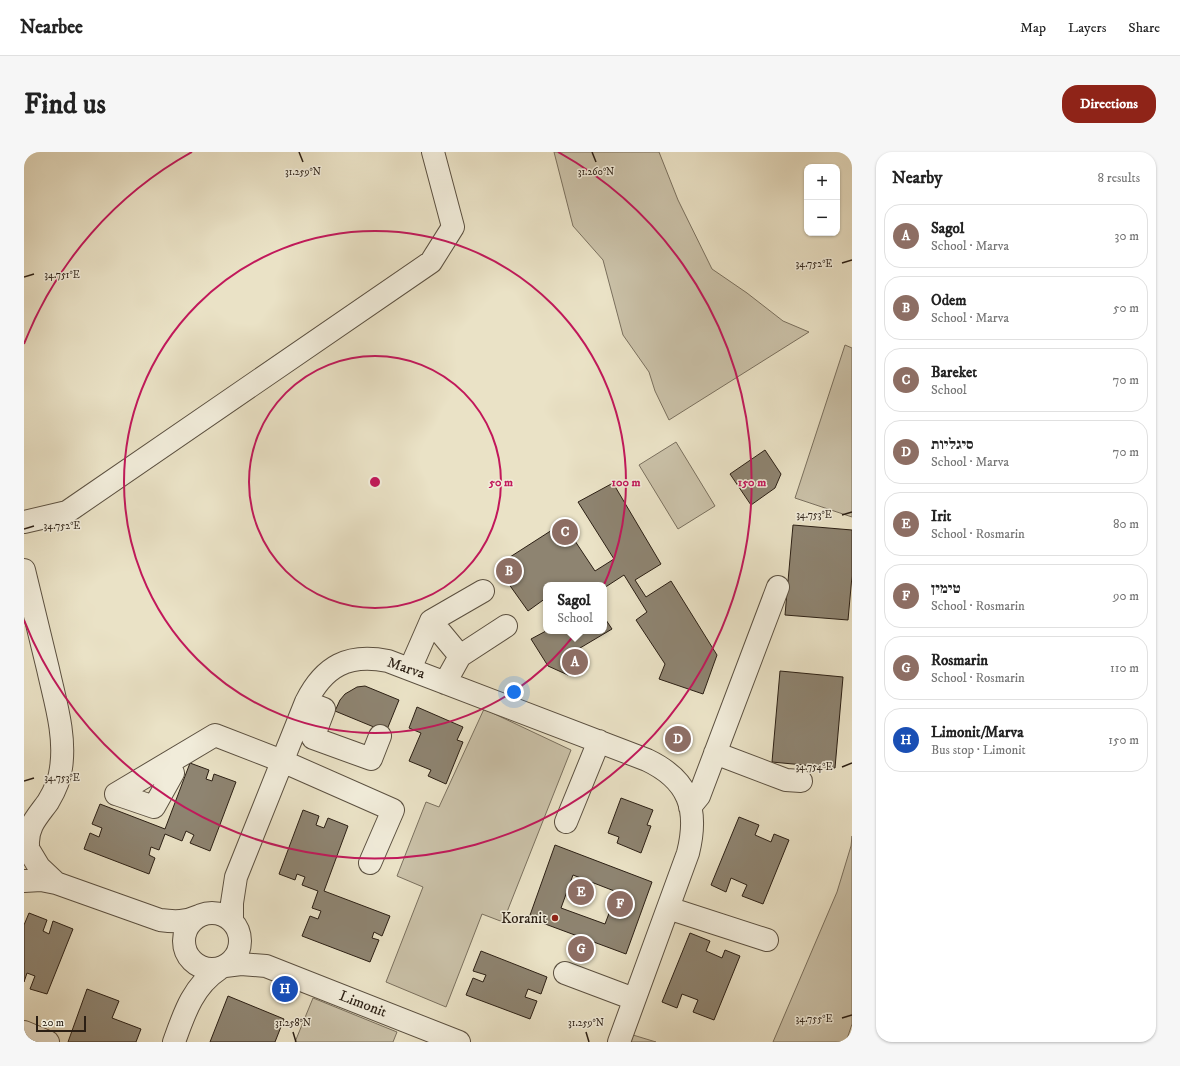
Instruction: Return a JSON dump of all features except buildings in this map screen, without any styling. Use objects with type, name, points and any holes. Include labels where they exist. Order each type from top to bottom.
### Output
[{"type":"street","points":[[24,522],[67,512],[431,262],[453,227],[433,152]]},
{"type":"street","points":[[24,570],[58,711],[62,745],[62,765],[58,780],[48,802],[32,817],[27,845],[30,864],[24,875]]},
{"type":"street","points":[[619,1042],[688,853],[692,825],[688,800],[699,796],[778,587]]},
{"type":"street","points":[[410,669],[431,621],[483,592]]},
{"type":"street","points":[[431,621],[460,656]]},
{"type":"street","points":[[445,683],[460,656],[506,626]]},
{"type":"street","name":"Marva","points":[[236,929],[232,903],[236,877],[306,702],[312,689],[320,679],[329,671],[349,661],[364,658],[388,661],[656,764],[672,776],[688,800]]},
{"type":"street","points":[[306,702],[324,709],[313,738],[371,759],[380,736]]},
{"type":"street","points":[[168,762],[215,735],[282,761],[394,810],[370,863]]},
{"type":"street","points":[[566,822],[599,742]]},
{"type":"street","points":[[715,753],[786,780],[801,781]]},
{"type":"street","points":[[27,845],[39,867],[56,883]]},
{"type":"street","name":"Marva","points":[[202,915],[218,901],[236,877]]},
{"type":"street","points":[[24,881],[42,880],[56,883],[151,917],[177,922],[185,922],[202,915],[213,913],[221,914],[236,929],[239,952],[232,961],[202,983],[186,1009]]},
{"type":"street","points":[[668,908],[767,940]]},
{"type":"street","points":[[174,1042],[186,1009],[191,977],[191,966],[186,952],[184,939],[187,928],[192,921],[202,915]]},
{"type":"street","points":[[151,917],[173,934],[193,961],[200,966],[210,970],[222,967]]},
{"type":"street","name":"Limonit","points":[[236,929],[249,952],[266,966]]},
{"type":"street","name":"Limonit","points":[[222,967],[242,964],[266,966],[459,1042]]},
{"type":"street","points":[[565,972],[634,999]]},
{"type":"street","points":[[24,1032],[48,1042]]},
{"type":"shaded area","points":[[554,152],[659,152],[678,200],[712,269],[747,293],[783,321],[809,332],[669,420],[655,391],[649,372],[623,335],[603,260],[573,226]]},
{"type":"shaded area","points":[[845,345],[852,348],[852,517],[795,498]]},
{"type":"shaded area","points":[[676,442],[715,506],[678,529],[639,465]]},
{"type":"shaded area","points":[[484,709],[571,750],[503,922],[482,914],[446,1007],[386,982],[423,887],[397,876],[426,802],[439,807]]},
{"type":"shaded area","points":[[852,836],[852,1024],[846,1042],[773,1042],[837,892],[851,846]]},
{"type":"shaded area","points":[[313,998],[397,1032],[393,1042],[295,1042]]},
{"type":"shaded area","points":[[633,1035],[656,1042],[631,1042]]},
{"type":"place","name":"Bareket","points":[[565,532]]},
{"type":"place","name":"Odem","points":[[509,571]]},
{"type":"place","name":"Sagol","points":[[575,662]]},
{"type":"place","name":"סיגליות","points":[[678,739]]},
{"type":"place","name":"Irit","points":[[581,892]]},
{"type":"place","name":"טימין","points":[[620,904]]},
{"type":"place","name":"Koranit","points":[[555,918]]},
{"type":"place","name":"Rosmarin","points":[[581,949]]},
{"type":"place","name":"Limonit/Marva","points":[[285,989]]}]
